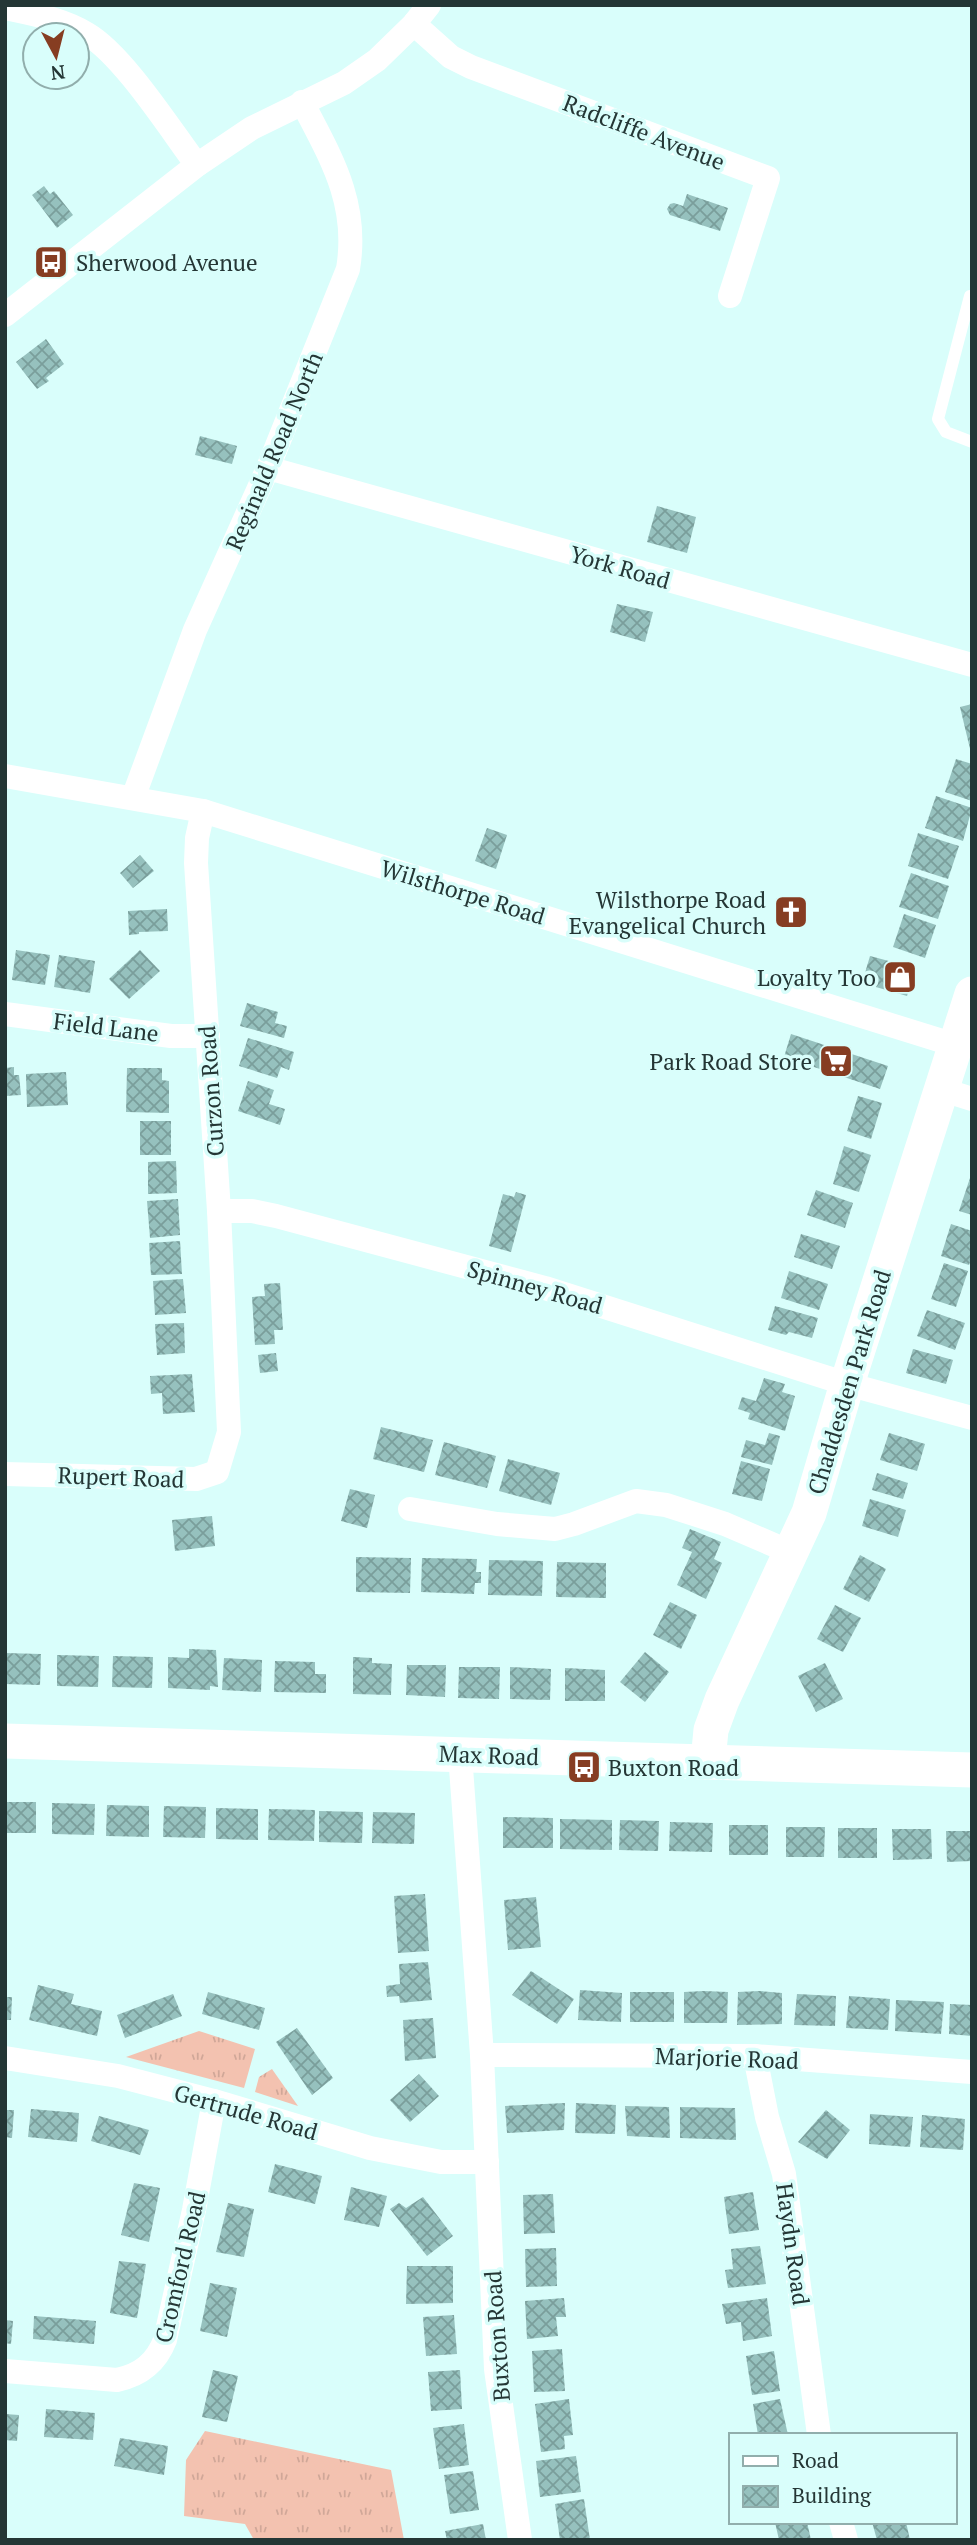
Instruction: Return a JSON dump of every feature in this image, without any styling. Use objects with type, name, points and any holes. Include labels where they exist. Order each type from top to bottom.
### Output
[{"type":"street","points":[[5,8],[58,21],[97,41],[119,62],[197,165]]},
{"type":"street","points":[[5,315],[197,165],[252,128],[344,83],[377,60],[422,15]]},
{"type":"street","name":"Radcliffe Avenue","points":[[422,15],[451,57],[471,67],[768,178],[730,296]]},
{"type":"street","name":"Reginald Road North","points":[[133,797],[195,630],[268,468],[340,293],[351,253],[349,211],[343,187],[332,159],[302,102]]},
{"type":"street","name":"York Road","points":[[268,468],[972,665]]},
{"type":"street","name":"Wilsthorpe Road","points":[[5,776],[203,811],[955,1045]]},
{"type":"street","name":"Curzon Road","points":[[203,811],[197,838],[196,863],[219,1211],[226,1371]]},
{"type":"street","name":"Chaddesden Park Road","points":[[708,1761],[711,1730],[722,1700],[809,1513],[847,1384],[956,1094],[955,1045],[972,994]]},
{"type":"street","name":"Field Lane","points":[[5,1014],[171,1036],[208,1036]]},
{"type":"street","name":"Spinney Road","points":[[219,1211],[264,1213],[545,1287],[847,1384],[972,1418]]},
{"type":"street","name":"Rupert Road","points":[[5,1474],[196,1479],[216,1472],[229,1432],[226,1371]]},
{"type":"street","points":[[410,1509],[497,1524],[555,1529],[636,1501],[666,1505],[713,1520],[790,1552]]},
{"type":"street","name":"Max Road","points":[[5,1741],[972,1770]]},
{"type":"street","name":"Buxton Road","points":[[460,1754],[481,2055],[496,2370],[520,2540]]},
{"type":"street","name":"Marjorie Road","points":[[481,2055],[755,2056],[972,2072]]},
{"type":"street","name":"Haydn Road","points":[[755,2056],[767,2117],[784,2174],[819,2433]]},
{"type":"street","name":"Gertrude Road","points":[[5,2059],[118,2076],[214,2101],[370,2148],[441,2162],[487,2162]]},
{"type":"street","name":"Cromford Road","points":[[5,2371],[117,2380],[133,2377],[144,2371],[160,2353],[194,2210],[214,2101]]},
{"type":"lane","points":[[970,296],[938,419],[946,432],[972,442]]},
{"type":"green space","points":[[199,2031],[255,2049],[244,2088],[126,2057]]},
{"type":"green space","points":[[272,2069],[298,2106],[255,2092],[259,2077]]},
{"type":"green space","points":[[205,2431],[391,2470],[404,2540],[254,2540],[245,2524],[184,2516],[186,2460]]},
{"type":"building","points":[[44,186],[50,194],[54,191],[73,215],[57,228],[32,195]]},
{"type":"building","points":[[687,194],[728,208],[720,231],[670,215],[667,209],[670,204],[683,206]]},
{"type":"building","points":[[46,339],[64,364],[46,378],[49,381],[37,389],[16,362]]},
{"type":"building","points":[[200,436],[237,446],[232,464],[195,455]]},
{"type":"building","points":[[657,506],[696,517],[687,553],[647,542]]},
{"type":"building","points":[[617,604],[653,612],[645,642],[610,632]]},
{"type":"building","points":[[972,704],[972,752],[971,753],[960,707]]},
{"type":"building","points":[[956,759],[972,764],[972,801],[945,792]]},
{"type":"building","points":[[936,796],[972,808],[963,841],[925,828]]},
{"type":"building","points":[[487,828],[507,835],[496,869],[475,861]]},
{"type":"building","points":[[918,833],[959,846],[948,879],[908,866]]},
{"type":"building","points":[[140,855],[154,871],[133,888],[120,873]]},
{"type":"building","points":[[911,873],[949,886],[938,919],[899,907]]},
{"type":"building","points":[[167,909],[168,931],[129,935],[128,911]]},
{"type":"building","points":[[904,914],[936,925],[925,958],[893,947]]},
{"type":"building","points":[[16,950],[50,955],[45,985],[12,980]]},
{"type":"building","points":[[140,950],[160,971],[129,999],[109,979]]},
{"type":"building","points":[[59,955],[95,961],[90,993],[54,987]]},
{"type":"building","points":[[870,956],[915,968],[907,996],[862,983]]},
{"type":"building","points":[[247,1003],[278,1012],[275,1023],[287,1026],[284,1038],[240,1026]]},
{"type":"building","name":"Park Road Store","points":[[791,1034],[888,1066],[880,1089],[784,1057]]},
{"type":"building","points":[[248,1038],[294,1052],[289,1070],[281,1067],[277,1078],[239,1066]]},
{"type":"building","points":[[14,1067],[14,1075],[19,1075],[21,1095],[5,1096],[5,1068]]},
{"type":"building","points":[[127,1068],[162,1068],[162,1080],[169,1081],[169,1113],[126,1112]]},
{"type":"building","points":[[66,1072],[68,1105],[27,1107],[26,1074]]},
{"type":"building","points":[[248,1081],[274,1090],[269,1104],[285,1109],[280,1125],[238,1111]]},
{"type":"building","points":[[858,1096],[882,1103],[871,1139],[847,1131]]},
{"type":"building","points":[[140,1121],[171,1121],[171,1155],[140,1155]]},
{"type":"building","points":[[844,1146],[871,1155],[859,1192],[833,1184]]},
{"type":"building","points":[[176,1161],[177,1193],[148,1194],[148,1162]]},
{"type":"building","points":[[972,1175],[972,1215],[959,1211]]},
{"type":"building","points":[[816,1190],[853,1203],[845,1228],[807,1215]]},
{"type":"building","points":[[516,1192],[526,1195],[511,1252],[489,1246],[503,1194],[514,1197]]},
{"type":"building","points":[[178,1199],[180,1235],[150,1238],[147,1201]]},
{"type":"building","points":[[951,1224],[972,1231],[972,1257],[969,1265],[941,1256]]},
{"type":"building","points":[[801,1234],[840,1246],[832,1269],[794,1257]]},
{"type":"building","points":[[180,1241],[182,1274],[151,1275],[149,1243]]},
{"type":"building","points":[[944,1263],[968,1271],[956,1307],[931,1299]]},
{"type":"building","points":[[789,1271],[828,1284],[819,1310],[781,1298]]},
{"type":"building","points":[[183,1279],[186,1313],[155,1315],[153,1281]]},
{"type":"building","points":[[280,1283],[283,1330],[274,1330],[275,1344],[255,1345],[252,1297],[265,1296],[264,1284]]},
{"type":"building","points":[[775,1306],[818,1318],[812,1338],[768,1330]]},
{"type":"building","points":[[927,1310],[965,1323],[955,1350],[917,1336]]},
{"type":"building","points":[[184,1323],[185,1353],[157,1355],[155,1324]]},
{"type":"building","points":[[913,1349],[953,1360],[946,1384],[906,1373]]},
{"type":"building","points":[[276,1353],[278,1371],[260,1373],[258,1355]]},
{"type":"building","points":[[192,1374],[195,1412],[163,1414],[162,1393],[151,1394],[150,1376]]},
{"type":"building","points":[[764,1378],[785,1384],[782,1392],[795,1396],[785,1431],[748,1419],[750,1413],[738,1409],[742,1397],[756,1401]]},
{"type":"building","points":[[381,1427],[433,1440],[424,1472],[373,1459]]},
{"type":"building","points":[[769,1433],[780,1436],[772,1465],[741,1457],[746,1440],[765,1445]]},
{"type":"building","points":[[889,1433],[925,1444],[917,1471],[880,1460]]},
{"type":"building","points":[[444,1442],[496,1456],[487,1488],[435,1475]]},
{"type":"building","points":[[508,1459],[560,1473],[551,1505],[499,1491]]},
{"type":"building","points":[[741,1461],[770,1469],[762,1501],[732,1494]]},
{"type":"building","points":[[877,1473],[908,1483],[903,1499],[872,1490]]},
{"type":"building","points":[[350,1489],[375,1495],[367,1528],[341,1521]]},
{"type":"building","points":[[870,1499],[906,1510],[898,1537],[862,1526]]},
{"type":"building","points":[[212,1516],[215,1546],[175,1551],[172,1520]]},
{"type":"building","points":[[690,1529],[721,1542],[714,1559],[722,1563],[706,1599],[677,1585],[692,1552],[682,1548]]},
{"type":"building","points":[[860,1555],[886,1569],[869,1602],[843,1589]]},
{"type":"building","points":[[356,1557],[411,1558],[410,1593],[356,1592]]},
{"type":"building","points":[[422,1558],[477,1559],[476,1572],[481,1572],[481,1583],[475,1583],[474,1594],[421,1592]]},
{"type":"building","points":[[489,1560],[543,1561],[542,1596],[488,1595]]},
{"type":"building","points":[[557,1562],[606,1563],[606,1598],[556,1597]]},
{"type":"building","points":[[670,1602],[697,1615],[681,1649],[653,1635]]},
{"type":"building","points":[[835,1605],[861,1618],[843,1652],[817,1639]]},
{"type":"building","points":[[189,1649],[216,1650],[218,1687],[210,1686],[210,1690],[168,1688],[168,1657],[189,1658]]},
{"type":"building","points":[[645,1652],[669,1672],[645,1702],[620,1682]]},
{"type":"building","points":[[5,1653],[41,1654],[40,1685],[5,1684]]},
{"type":"building","points":[[57,1655],[99,1656],[98,1687],[57,1686]]},
{"type":"building","points":[[113,1656],[153,1657],[152,1688],[112,1687]]},
{"type":"building","points":[[353,1657],[372,1658],[372,1663],[392,1664],[391,1695],[353,1694]]},
{"type":"building","points":[[224,1658],[262,1660],[261,1692],[222,1690]]},
{"type":"building","points":[[275,1661],[315,1662],[315,1674],[326,1674],[326,1693],[274,1692]]},
{"type":"building","points":[[825,1663],[843,1699],[816,1712],[798,1676]]},
{"type":"building","points":[[407,1665],[446,1665],[445,1697],[406,1695]]},
{"type":"building","points":[[459,1667],[500,1667],[499,1699],[458,1698]]},
{"type":"building","points":[[510,1667],[551,1669],[550,1700],[510,1699]]},
{"type":"building","points":[[565,1668],[605,1670],[605,1701],[565,1701]]},
{"type":"building","points":[[5,1802],[36,1802],[36,1833],[5,1833]]},
{"type":"building","points":[[52,1803],[95,1804],[94,1835],[52,1834]]},
{"type":"building","points":[[107,1805],[149,1806],[149,1837],[106,1836]]},
{"type":"building","points":[[164,1806],[206,1807],[205,1838],[163,1837]]},
{"type":"building","points":[[216,1808],[258,1809],[258,1840],[216,1839]]},
{"type":"building","points":[[269,1809],[315,1810],[314,1841],[268,1840]]},
{"type":"building","points":[[319,1811],[363,1812],[362,1843],[319,1842]]},
{"type":"building","points":[[373,1812],[415,1813],[414,1844],[372,1843]]},
{"type":"building","points":[[503,1817],[553,1818],[553,1848],[503,1848]]},
{"type":"building","points":[[560,1819],[612,1820],[612,1850],[560,1849]]},
{"type":"building","points":[[620,1820],[659,1821],[658,1851],[619,1850]]},
{"type":"building","points":[[670,1822],[713,1823],[712,1852],[669,1851]]},
{"type":"building","points":[[729,1825],[768,1825],[768,1855],[729,1855]]},
{"type":"building","points":[[786,1827],[825,1827],[824,1857],[786,1857]]},
{"type":"building","points":[[838,1828],[877,1828],[877,1858],[838,1858]]},
{"type":"building","points":[[892,1829],[931,1829],[932,1859],[893,1860]]},
{"type":"building","points":[[946,1831],[972,1831],[972,1861],[947,1862]]},
{"type":"building","points":[[425,1894],[429,1951],[398,1953],[394,1896]]},
{"type":"building","points":[[536,1897],[541,1947],[508,1950],[504,1900]]},
{"type":"building","points":[[428,1962],[432,2000],[400,2003],[399,1996],[387,1997],[386,1986],[400,1984],[399,1964]]},
{"type":"building","points":[[531,1971],[574,1999],[557,2024],[512,1995]]},
{"type":"building","points":[[38,1985],[74,1994],[71,2004],[102,2011],[97,2036],[29,2020]]},
{"type":"building","points":[[580,1990],[622,1993],[621,2022],[578,2020]]},
{"type":"building","points":[[208,1992],[265,2008],[259,2030],[202,2014]]},
{"type":"building","points":[[630,1992],[674,1992],[674,2022],[630,2022]]},
{"type":"building","points":[[684,1992],[728,1992],[727,2023],[684,2023]]},
{"type":"building","points":[[738,1992],[782,1993],[782,2024],[737,2025]]},
{"type":"building","points":[[173,1994],[182,2016],[125,2038],[117,2015]]},
{"type":"building","points":[[797,1994],[836,1996],[835,2026],[794,2025]]},
{"type":"building","points":[[849,1996],[890,1999],[888,2030],[846,2028]]},
{"type":"building","points":[[5,1997],[12,1997],[11,2020],[5,2020]]},
{"type":"building","points":[[896,2000],[944,2002],[941,2034],[895,2031]]},
{"type":"building","points":[[950,2004],[972,2005],[972,2036],[949,2034]]},
{"type":"building","points":[[433,2018],[436,2058],[405,2061],[403,2020]]},
{"type":"building","points":[[297,2028],[333,2078],[312,2095],[276,2042]]},
{"type":"building","points":[[419,2074],[439,2096],[410,2122],[390,2100]]},
{"type":"building","points":[[565,2103],[564,2130],[507,2133],[505,2106]]},
{"type":"building","points":[[576,2103],[616,2105],[615,2134],[575,2133]]},
{"type":"building","points":[[625,2106],[669,2107],[670,2138],[627,2136]]},
{"type":"building","points":[[680,2107],[735,2108],[736,2140],[680,2138]]},
{"type":"building","points":[[31,2109],[79,2113],[77,2142],[28,2137]]},
{"type":"building","points":[[5,2110],[14,2110],[12,2138],[5,2137]]},
{"type":"building","points":[[826,2110],[850,2130],[827,2159],[798,2142]]},
{"type":"building","points":[[870,2114],[913,2117],[910,2147],[869,2144]]},
{"type":"building","points":[[922,2115],[965,2119],[963,2150],[920,2147]]},
{"type":"building","points":[[99,2116],[149,2130],[140,2155],[91,2141]]},
{"type":"building","points":[[275,2164],[322,2176],[315,2204],[268,2192]]},
{"type":"building","points":[[134,2183],[160,2188],[149,2242],[121,2235]]},
{"type":"building","points":[[351,2187],[387,2196],[379,2227],[344,2220]]},
{"type":"building","points":[[753,2192],[759,2230],[729,2234],[724,2197]]},
{"type":"building","points":[[553,2194],[555,2233],[524,2234],[523,2195]]},
{"type":"building","points":[[423,2197],[453,2236],[427,2256],[390,2209],[399,2203],[406,2208]]},
{"type":"building","points":[[228,2203],[254,2209],[244,2257],[216,2252]]},
{"type":"building","points":[[760,2246],[766,2284],[728,2288],[725,2270],[733,2269],[731,2249]]},
{"type":"building","points":[[556,2248],[557,2286],[526,2287],[525,2249]]},
{"type":"building","points":[[119,2261],[146,2264],[137,2318],[110,2313]]},
{"type":"building","points":[[407,2266],[453,2266],[453,2303],[406,2304]]},
{"type":"building","points":[[210,2283],[237,2288],[227,2337],[200,2331]]},
{"type":"building","points":[[564,2298],[566,2317],[556,2317],[558,2336],[527,2339],[525,2301]]},
{"type":"building","points":[[767,2298],[772,2336],[743,2341],[741,2322],[726,2324],[722,2304]]},
{"type":"building","points":[[454,2315],[457,2354],[426,2356],[423,2317]]},
{"type":"building","points":[[34,2316],[96,2321],[94,2344],[33,2339]]},
{"type":"building","points":[[5,2320],[13,2321],[11,2344],[5,2343]]},
{"type":"building","points":[[562,2349],[565,2391],[534,2392],[532,2351]]},
{"type":"building","points":[[774,2351],[780,2391],[752,2395],[746,2356]]},
{"type":"building","points":[[213,2370],[238,2376],[227,2422],[202,2417]]},
{"type":"building","points":[[460,2370],[462,2409],[431,2411],[428,2372]]},
{"type":"building","points":[[569,2399],[573,2435],[564,2436],[565,2449],[541,2452],[535,2404]]},
{"type":"building","points":[[780,2399],[788,2433],[758,2433],[753,2404]]},
{"type":"building","points":[[46,2409],[95,2413],[93,2440],[44,2437]]},
{"type":"building","points":[[5,2414],[19,2415],[17,2441],[5,2440]]},
{"type":"building","points":[[464,2424],[469,2465],[439,2469],[433,2428]]},
{"type":"building","points":[[120,2438],[168,2446],[164,2475],[114,2466]]},
{"type":"building","points":[[576,2456],[581,2492],[540,2497],[536,2461]]},
{"type":"building","points":[[473,2471],[479,2510],[450,2514],[444,2475]]},
{"type":"building","points":[[584,2499],[590,2540],[560,2540],[555,2504]]},
{"type":"building","points":[[483,2524],[486,2540],[447,2540],[445,2531]]},
{"type":"building","points":[[775,2524],[807,2524],[811,2540],[779,2540]]},
{"type":"building","points":[[873,2524],[906,2524],[910,2540],[877,2540]]},
{"type":"place","name":"Sherwood Avenue","points":[[51,262]]},
{"type":"place","name":"Wilsthorpe Road Evangelical Church","points":[[791,912]]},
{"type":"place","name":"Loyalty Too","points":[[900,977]]},
{"type":"place","name":"Park Road Store","points":[[836,1061]]},
{"type":"place","name":"Buxton Road","points":[[584,1767]]}]
